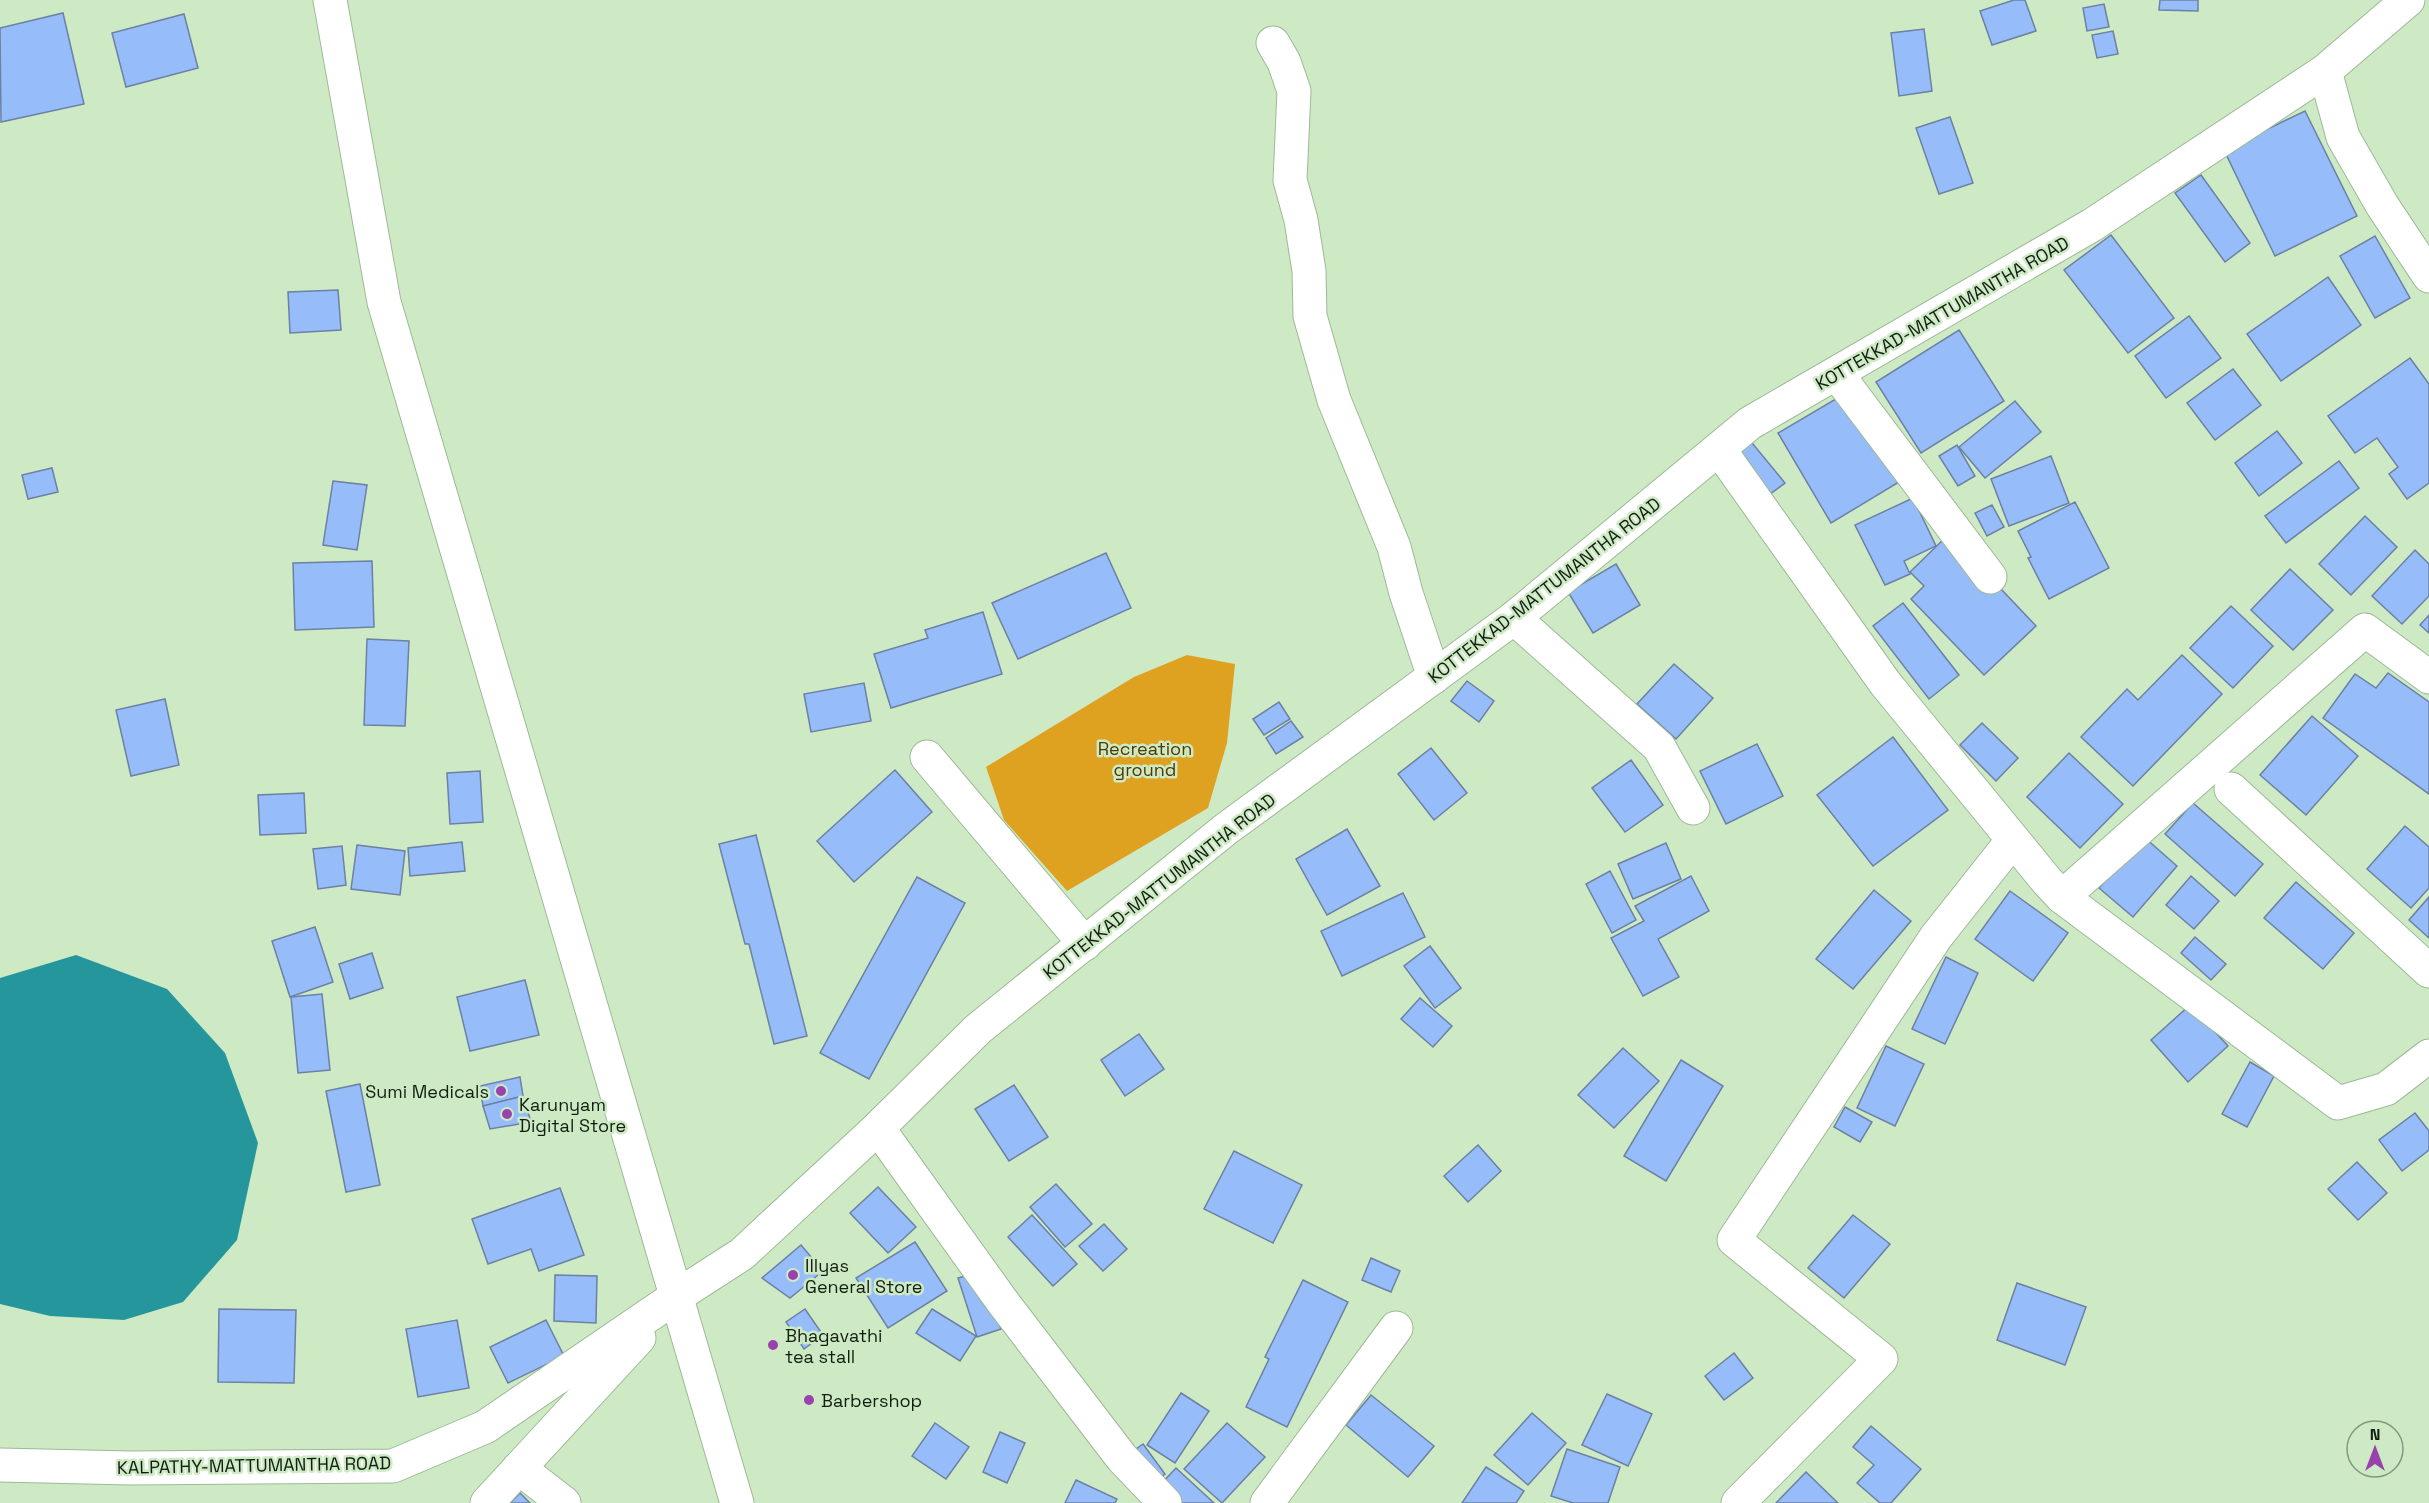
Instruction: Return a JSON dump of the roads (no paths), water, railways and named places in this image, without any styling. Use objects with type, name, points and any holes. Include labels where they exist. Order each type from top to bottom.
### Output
[{"type":"street","points":[[330,0],[384,302],[737,1503]]},
{"type":"street","name":"KOTTEKKAD-MATTUMANTHA ROAD","points":[[676,1296],[742,1254],[878,1128],[978,1029],[1226,829],[1514,618],[1750,423],[2092,225],[2325,71],[2408,0]]},
{"type":"street","points":[[1273,43],[1284,62],[1294,91],[1290,180],[1301,220],[1309,271],[1310,316],[1334,400],[1394,546],[1406,593],[1434,677]]},
{"type":"street","points":[[2325,71],[2343,137],[2382,205],[2429,276]]},
{"type":"street","points":[[1837,374],[1990,578]]},
{"type":"street","points":[[1719,449],[1885,682],[2012,841],[2062,897],[2338,1103],[2386,1089],[2429,1056]]},
{"type":"street","points":[[1514,618],[1659,747],[1693,808]]},
{"type":"street","points":[[2062,897],[2365,630],[2429,677]]},
{"type":"street","points":[[927,757],[1084,944]]},
{"type":"street","points":[[2231,789],[2429,971]]},
{"type":"street","points":[[1738,1503],[1881,1359],[1734,1240],[1936,937],[2012,841]]},
{"type":"street","points":[[878,1128],[1002,1301],[1122,1458],[1165,1503]]},
{"type":"street","points":[[487,1503],[676,1296]]},
{"type":"street","name":"KALPATHY-MATTUMANTHA ROAD","points":[[0,1465],[130,1468],[393,1466],[485,1427],[676,1296]]},
{"type":"street","points":[[1267,1503],[1396,1328]]},
{"type":"street","points":[[519,1468],[564,1503]]},
{"type":"water","points":[[76,955],[167,989],[225,1053],[258,1143],[237,1240],[183,1302],[124,1320],[50,1316],[0,1304],[0,978]]},
{"type":"place","name":"Sumi Medicals","points":[[501,1091]]},
{"type":"place","name":"Karunyam Digital Store","points":[[507,1114]]},
{"type":"place","name":"Illyas General Store","points":[[793,1275]]},
{"type":"place","name":"Bhagavathi tea stall","points":[[773,1345]]},
{"type":"place","name":"Barbershop","points":[[809,1400]]},
{"type":"park label","name":"Recreation ground","points":[[1145,758]]}]
